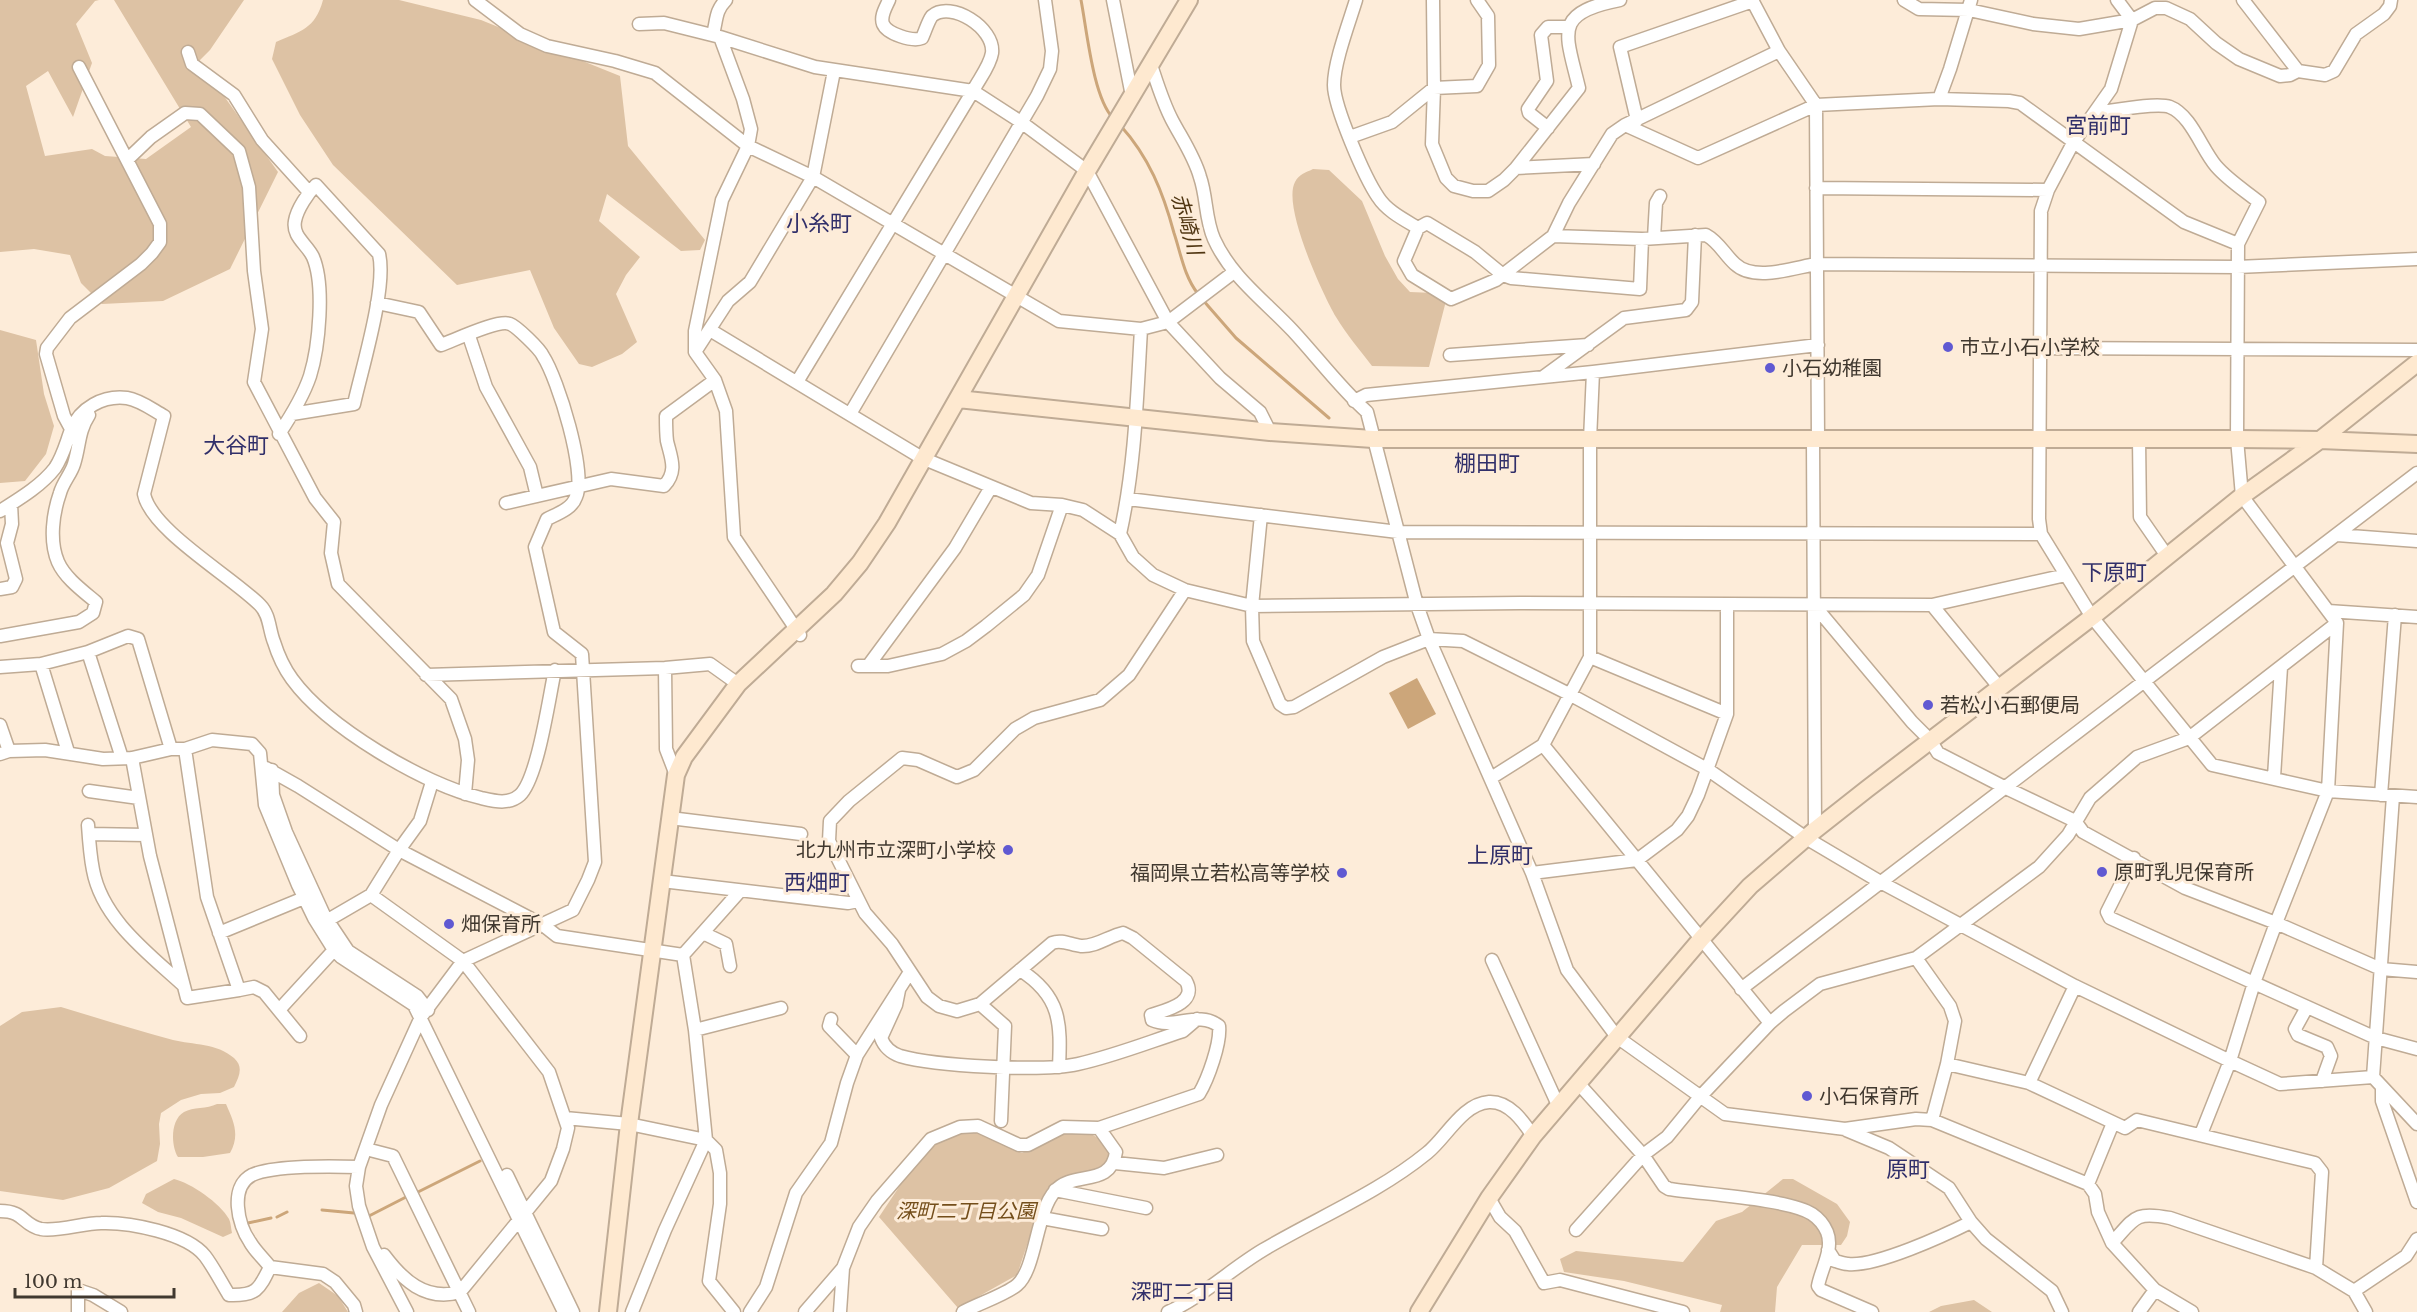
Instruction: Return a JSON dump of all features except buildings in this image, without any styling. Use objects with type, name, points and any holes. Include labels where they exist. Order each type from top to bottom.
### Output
[{"type":"street","points":[[476,0],[520,34],[547,46],[615,61],[655,73],[748,146],[813,177],[1059,321],[1141,329],[1168,322],[1234,272]]},
{"type":"street","points":[[726,0],[719,7],[715,17],[717,36],[743,99],[751,129],[748,146],[722,200],[695,331],[695,352],[715,380],[726,411],[734,537],[798,633]]},
{"type":"street","points":[[797,382],[973,91],[990,59],[992,50],[984,28],[962,13],[940,12],[932,16],[922,38],[912,40],[887,29],[883,23],[883,15],[889,0]]},
{"type":"street","points":[[850,414],[1050,69],[1052,51],[1045,0]]},
{"type":"street","points":[[1113,0],[1132,96]]},
{"type":"street","points":[[1356,0],[1334,84],[1336,102],[1378,197],[1390,211],[1418,228]]},
{"type":"street","points":[[1433,0],[1432,144],[1446,178],[1454,186],[1473,191],[1488,190],[1504,180],[1579,88],[1567,37],[1568,27],[1574,19],[1588,8],[1620,0]]},
{"type":"street","points":[[1350,137],[1392,122],[1434,88],[1477,86],[1489,65],[1488,16],[1477,0]]},
{"type":"street","points":[[1904,0],[1919,9],[1970,5],[2033,24],[2079,29],[2132,20],[2155,9],[2166,8],[2190,19],[2216,43],[2239,59],[2280,76],[2298,71],[2325,75],[2334,71],[2356,34],[2384,14],[2391,0]]},
{"type":"street","points":[[2117,0],[2132,20]]},
{"type":"street","points":[[2243,0],[2298,71]]},
{"type":"street","points":[[608,1312],[629,1124],[676,775],[684,757],[738,684],[798,633],[860,563],[887,523],[922,458],[1186,1]]},
{"type":"street","points":[[1631,122],[1620,47],[1753,1],[1779,51],[1816,105],[1818,345],[1813,532],[1810,834]]},
{"type":"street","points":[[1939,99],[1970,5]]},
{"type":"street","points":[[2132,20],[2111,88],[2073,143],[2041,211],[2039,519],[2041,534],[2092,617],[2212,765],[2274,777],[2328,791],[2417,797]]},
{"type":"street","points":[[639,24],[664,23],[717,36],[815,68],[973,91],[1021,122],[1087,171],[1168,322],[1220,378],[1260,412],[1270,432]]},
{"type":"street","points":[[1548,128],[1529,113],[1528,109],[1547,81],[1541,35],[1548,27],[1568,27]]},
{"type":"street","points":[[1660,196],[1656,203],[1648,238],[1640,289],[1511,278],[1503,275],[1475,252],[1427,223],[1418,228],[1404,261],[1412,275],[1451,302],[1496,280],[1503,275],[1553,237],[1569,203],[1612,134],[1631,122],[1779,51]]},
{"type":"street","points":[[188,52],[192,64],[234,95],[262,140],[309,192]]},
{"type":"street","points":[[1150,65],[1171,118],[1194,160],[1201,179],[1208,220],[1214,239],[1234,272],[1294,332],[1366,412],[1428,639],[1532,873],[1567,970],[1617,1037],[1699,1098],[1725,1114],[1845,1129],[1916,1119],[1932,1120],[2088,1184],[2095,1194],[2097,1212],[2112,1243],[2155,1290],[2192,1312]]},
{"type":"street","points":[[71,429],[64,416],[46,354],[47,348],[70,318],[141,264],[159,243],[160,224],[129,159],[80,67]]},
{"type":"street","points":[[695,352],[728,301],[750,282],[813,177],[834,71]]},
{"type":"street","points":[[1631,122],[1698,158],[1816,105],[1939,99],[2019,103],[2184,222],[2238,244]]},
{"type":"street","points":[[2095,113],[2159,106],[2170,107],[2180,114],[2214,164],[2259,202],[2238,244],[2237,439],[2242,496],[2337,623],[2328,791],[2276,923],[2254,983],[2230,1061],[2201,1134]]},
{"type":"street","points":[[129,159],[151,136],[185,113],[200,114],[239,151],[249,187],[254,271],[262,329],[254,382],[279,434],[315,498],[334,522],[330,553],[338,584],[451,699],[465,739],[468,760],[465,794]]},
{"type":"street","points":[[1516,168],[1594,164]]},
{"type":"street","points":[[279,434],[292,414],[310,376],[321,306],[313,257],[296,235],[295,221],[309,192],[316,185],[379,254],[381,262],[377,303],[354,404],[292,414]]},
{"type":"street","points":[[1816,188],[2049,190]]},
{"type":"street","points":[[1542,377],[1624,318],[1686,310],[1690,307],[1695,235]]},
{"type":"street","points":[[1553,237],[1648,238],[1706,235],[1715,240],[1740,269],[1756,273],[1816,264],[2237,267],[2417,259]]},
{"type":"street","points":[[377,303],[419,312],[441,345],[500,322],[511,324],[543,355],[558,389],[573,435],[579,487],[576,499],[564,511],[547,519],[535,547],[554,632],[582,654],[595,862],[573,910],[463,961],[424,1013],[381,1106],[359,1167],[356,1186],[359,1206],[373,1247],[407,1312]]},
{"type":"street","points":[[1120,534],[1128,499],[1141,329]]},
{"type":"street","points":[[710,330],[922,458],[1031,502],[1083,510],[1120,534],[1133,557],[1153,575],[1185,590],[1252,606],[1520,603],[1932,605],[2066,575]]},
{"type":"street","points":[[469,336],[486,387],[530,467],[537,496]]},
{"type":"street","points":[[1450,355],[1589,345]]},
{"type":"street","points":[[1354,401],[1366,395],[1593,372],[1818,345]]},
{"type":"street","points":[[2040,348],[2417,350]]},
{"type":"street","points":[[1424,1311],[1489,1198],[1533,1136],[1702,938],[1750,886],[1810,834],[2092,617],[2242,496],[2320,440],[2417,363]]},
{"type":"street","points":[[1491,778],[1543,745],[1590,657],[1590,440],[1593,372]]},
{"type":"street","points":[[506,502],[611,479],[664,486],[670,480],[674,467],[667,438],[666,416],[715,380]]},
{"type":"street","points":[[0,511],[32,490],[54,470],[63,455],[71,429],[84,410],[92,405],[103,400],[128,398],[164,416],[144,494],[146,505],[165,529],[207,560],[262,606],[280,658],[293,680],[319,708],[366,743],[432,782],[465,794],[496,801],[510,801],[518,798],[524,790],[539,751],[555,670]]},
{"type":"street","points":[[958,399],[1136,416],[1270,432],[1373,439],[2237,439],[2417,444]]},
{"type":"street","points":[[0,636],[79,622],[93,613],[96,602],[59,564],[55,554],[53,516],[60,490],[74,465],[81,427],[92,405]]},
{"type":"street","points":[[2139,439],[2140,517],[2167,556]]},
{"type":"street","points":[[1741,990],[2417,473]]},
{"type":"street","points":[[991,487],[955,548],[863,666],[888,666],[942,654],[966,641],[1024,595],[1038,575],[1062,505]]},
{"type":"street","points":[[1128,499],[1398,532],[2041,534]]},
{"type":"street","points":[[0,589],[12,587],[16,579],[3,545],[12,524],[11,504]]},
{"type":"street","points":[[1261,515],[1252,606],[1253,641],[1280,704],[1286,708],[1294,707],[1383,657],[1428,639],[1463,641],[1569,694],[1707,769],[1882,883],[2075,986],[2230,1061],[2280,1084],[2373,1077]]},
{"type":"street","points":[[2337,535],[2417,541]]},
{"type":"street","points":[[840,1312],[843,1268],[859,1227],[877,1201],[931,1139],[960,1126],[978,1126],[1019,1145],[1029,1145],[1063,1127],[1100,1128],[1199,1094],[1204,1085],[1220,1035],[1219,1026],[1213,1021],[1197,1019],[1160,1024],[1152,1020],[1151,1015],[1182,1004],[1189,987],[1177,974],[1133,938],[1123,933],[1094,945],[1083,946],[1058,940],[980,1004],[957,1011],[939,1006],[927,997],[892,944],[865,913],[829,841],[830,821],[849,801],[902,758],[918,760],[957,777],[974,770],[1015,729],[1034,718],[1100,700],[1130,675],[1185,590]]},
{"type":"street","points":[[1532,873],[1638,860],[1677,831],[1688,816],[1727,714],[1727,604]]},
{"type":"street","points":[[1814,605],[1912,722],[1930,740],[1938,753],[2075,821],[2083,832],[2185,888],[2276,923],[2381,969],[2417,972]]},
{"type":"street","points":[[1932,605],[2000,687]]},
{"type":"street","points":[[2328,611],[2417,617]]},
{"type":"street","points":[[2395,615],[2381,969],[2373,1077],[2417,1124]]},
{"type":"street","points":[[1576,1230],[1644,1155],[1667,1137],[1699,1098],[1770,1023],[1820,984],[1916,958],[1963,925],[2039,867],[2068,835],[2090,798],[2137,757],[2189,738],[2337,623]]},
{"type":"street","points":[[0,668],[41,664],[88,652],[128,636],[138,639],[171,749]]},
{"type":"street","points":[[88,652],[127,758],[139,798],[146,835],[187,998],[254,987],[264,992],[300,1036]]},
{"type":"street","points":[[1590,657],[1727,714]]},
{"type":"street","points":[[41,664],[68,752]]},
{"type":"street","points":[[426,675],[665,668],[710,664],[738,684]]},
{"type":"street","points":[[2274,777],[2281,667]]},
{"type":"street","points":[[665,668],[666,749],[676,775]]},
{"type":"street","points":[[0,725],[4,752],[68,752],[103,759],[127,758],[171,749],[185,749],[212,740],[252,744],[260,753],[267,768],[273,795],[286,832],[328,920],[348,951],[417,996],[522,1215],[573,1312]]},
{"type":"street","points":[[1543,745],[1770,1023]]},
{"type":"street","points":[[185,749],[207,897],[238,990]]},
{"type":"street","points":[[267,768],[399,850],[543,925],[557,936],[682,955]]},
{"type":"street","points":[[267,768],[265,805],[304,898],[334,950],[424,1013]]},
{"type":"street","points":[[328,920],[371,895],[420,821],[432,782]]},
{"type":"street","points":[[89,791],[139,798]]},
{"type":"street","points":[[670,818],[801,834]]},
{"type":"street","points":[[146,835],[88,829],[93,872],[102,894],[120,924],[183,986]]},
{"type":"street","points":[[2134,858],[2107,912],[2110,918],[2376,1038],[2417,1049]]},
{"type":"street","points":[[662,881],[848,903],[858,902]]},
{"type":"street","points":[[682,955],[740,891]]},
{"type":"street","points":[[371,895],[463,961],[549,1072],[568,1128],[564,1149],[551,1181],[460,1292],[451,1294],[426,1291],[411,1286],[399,1275],[383,1253],[373,1247]]},
{"type":"street","points":[[219,933],[304,898]]},
{"type":"street","points":[[703,933],[726,944],[730,966]]},
{"type":"street","points":[[279,1011],[334,950]]},
{"type":"street","points":[[632,1312],[665,1230],[706,1140],[695,1030],[682,955]]},
{"type":"street","points":[[1916,958],[1950,1006],[1955,1021],[1947,1064],[1932,1120]]},
{"type":"street","points":[[1492,960],[1558,1105]]},
{"type":"street","points":[[1020,970],[1038,981],[1052,1000],[1061,1032],[1059,1067]]},
{"type":"street","points":[[750,1312],[766,1287],[796,1193],[831,1143],[857,1055],[910,972]]},
{"type":"street","points":[[2029,1083],[2075,986]]},
{"type":"street","points":[[899,990],[896,1005],[881,1038],[884,1046],[898,1055],[936,1062],[1059,1067],[1078,1064],[1183,1031],[1197,1019]]},
{"type":"street","points":[[980,1004],[1005,1026],[1001,1121]]},
{"type":"street","points":[[2307,1006],[2295,1029],[2298,1035],[2327,1047],[2331,1056],[2322,1081]]},
{"type":"street","points":[[695,1030],[781,1008]]},
{"type":"street","points":[[831,1019],[829,1026],[857,1055]]},
{"type":"street","points":[[1947,1064],[2029,1083],[2125,1128],[2137,1120],[2315,1163],[2322,1172],[2316,1268]]},
{"type":"street","points":[[1578,1083],[1644,1155],[1664,1186],[1670,1189],[1781,1204],[1811,1213],[1822,1223],[1828,1233],[1828,1250],[1818,1286],[1821,1290],[1872,1312]]},
{"type":"street","points":[[2382,1088],[2382,1101],[2417,1202]]},
{"type":"street","points":[[1168,1312],[1184,1305],[1224,1275],[1262,1251],[1401,1173],[1429,1152],[1472,1107],[1488,1102],[1503,1104],[1523,1121],[1533,1136]]},
{"type":"street","points":[[565,1118],[629,1124],[706,1140],[716,1150],[720,1173],[720,1204],[709,1281],[734,1312]]},
{"type":"street","points":[[2088,1184],[2113,1123]]},
{"type":"street","points":[[963,1312],[984,1307],[1017,1285],[1025,1274],[1042,1218],[1055,1190],[1066,1184],[1107,1172],[1115,1163],[1116,1152],[1100,1128]]},
{"type":"street","points":[[1845,1129],[1889,1148],[1949,1188],[1971,1222],[2009,1258],[2052,1291],[2062,1312]]},
{"type":"street","points":[[366,1149],[393,1156],[469,1312]]},
{"type":"street","points":[[1115,1163],[1164,1168],[1217,1155]]},
{"type":"street","points":[[356,1312],[354,1305],[335,1282],[323,1274],[270,1268],[249,1241],[237,1202],[240,1188],[251,1176],[269,1171],[313,1166],[359,1167]]},
{"type":"street","points":[[1055,1190],[1146,1208]]},
{"type":"street","points":[[1489,1198],[1500,1217],[1515,1231],[1544,1283],[1560,1280],[1683,1312]]},
{"type":"street","points":[[0,1210],[18,1213],[28,1223],[42,1229],[103,1223],[131,1225],[179,1237],[204,1254],[230,1295],[247,1296],[259,1289],[270,1268]]},
{"type":"street","points":[[2112,1243],[2134,1219],[2146,1213],[2169,1218],[2316,1268],[2355,1291],[2366,1312]]},
{"type":"street","points":[[522,1215],[564,1312]]},
{"type":"street","points":[[1042,1218],[1102,1229]]},
{"type":"street","points":[[1828,1250],[1835,1261],[1848,1264],[1869,1262],[1929,1242],[1971,1222]]},
{"type":"street","points":[[2355,1291],[2406,1256],[2417,1239]]},
{"type":"street","points":[[805,1312],[843,1268]]},
{"type":"street","points":[[78,1312],[78,1290],[93,1295],[121,1312]]},
{"type":"street","points":[[2139,1312],[2155,1290]]},
{"type":"green space","points":[[0,0],[99,0],[95,1],[76,24],[92,63],[73,117],[48,71],[26,86],[45,156],[92,149],[105,156],[146,159],[191,127],[114,0],[244,0],[210,50],[199,61],[278,172],[230,269],[163,301],[102,304],[81,283],[70,255],[34,249],[0,252]]},
{"type":"green space","points":[[323,0],[399,0],[481,20],[620,76],[628,146],[705,240],[700,250],[681,251],[607,194],[599,221],[640,257],[626,275],[616,294],[637,342],[622,354],[592,367],[579,364],[554,328],[530,270],[457,285],[333,165],[300,115],[272,59],[276,42],[306,28],[316,17]]},
{"type":"green space","points":[[1313,169],[1329,170],[1362,201],[1385,256],[1398,279],[1410,292],[1434,293],[1447,297],[1429,367],[1372,366],[1336,317],[1305,250],[1294,210],[1292,194],[1295,182],[1300,175]]},
{"type":"green space","points":[[0,330],[36,340],[44,394],[54,426],[46,454],[25,481],[0,483]]},
{"type":"green space","points":[[61,1007],[173,1040],[220,1050],[237,1061],[240,1068],[239,1076],[234,1087],[220,1093],[201,1094],[181,1100],[161,1113],[157,1161],[109,1188],[63,1200],[0,1191],[0,1026],[22,1012]]},
{"type":"green space","points":[[226,1104],[233,1123],[235,1140],[230,1153],[203,1157],[178,1157],[173,1133],[179,1116],[188,1110]]},
{"type":"green space","name":"深町二丁目公園","points":[[966,1132],[976,1133],[1022,1153],[1063,1134],[1085,1132],[1095,1136],[1104,1144],[1109,1156],[1106,1165],[1063,1179],[1049,1189],[1043,1197],[1017,1275],[958,1308],[879,1217],[901,1184],[935,1143]]},
{"type":"green space","points":[[174,1179],[196,1189],[212,1200],[229,1219],[232,1233],[223,1237],[181,1218],[158,1212],[142,1203],[146,1194]]},
{"type":"green space","points":[[1783,1179],[1793,1179],[1837,1204],[1850,1222],[1847,1236],[1841,1245],[1802,1245],[1777,1287],[1775,1312],[1720,1312],[1722,1305],[1624,1281],[1564,1272],[1560,1259],[1576,1251],[1683,1262],[1716,1221],[1742,1212]]},
{"type":"green space","points":[[319,1283],[338,1296],[348,1312],[282,1312],[299,1293]]},
{"type":"green space","points":[[1974,1300],[1992,1312],[1929,1312],[1941,1306]]},
{"type":"shaded area","points":[[1417,678],[1436,714],[1408,729],[1389,693]]},
{"type":"waterway","name":"赤崎川","points":[[1081,0],[1088,45],[1100,95],[1113,118]]},
{"type":"waterway","name":"赤崎川","points":[[1120,125],[1139,150],[1154,176],[1165,203],[1186,272],[1198,294]]},
{"type":"waterway","name":"赤崎川","points":[[1202,299],[1236,338],[1329,418]]},
{"type":"waterway","points":[[416,1193],[480,1161]]},
{"type":"waterway","points":[[367,1217],[408,1196]]},
{"type":"waterway","points":[[322,1210],[354,1213]]},
{"type":"waterway","points":[[277,1217],[287,1212]]},
{"type":"waterway","points":[[248,1223],[271,1218]]},
{"type":"place","name":"市立小石小学校","points":[[1948,347]]},
{"type":"place","name":"小石幼稚園","points":[[1770,368]]},
{"type":"place","name":"若松小石郵便局","points":[[1928,705]]},
{"type":"place","name":"北九州市立深町小学校","points":[[1008,850]]},
{"type":"place","name":"原町乳児保育所","points":[[2102,872]]},
{"type":"place","name":"福岡県立若松高等学校","points":[[1342,873]]},
{"type":"place","name":"畑保育所","points":[[449,924]]},
{"type":"place","name":"小石保育所","points":[[1807,1096]]},
{"type":"district","name":"宮前町","points":[[2098,125]]},
{"type":"district","name":"小糸町","points":[[819,223]]},
{"type":"district","name":"大谷町","points":[[236,445]]},
{"type":"district","name":"棚田町","points":[[1487,463]]},
{"type":"district","name":"下原町","points":[[2114,572]]},
{"type":"district","name":"上原町","points":[[1500,855]]},
{"type":"district","name":"西畑町","points":[[817,882]]},
{"type":"district","name":"原町","points":[[1908,1169]]},
{"type":"district","name":"深町二丁目","points":[[1183,1292]]}]
